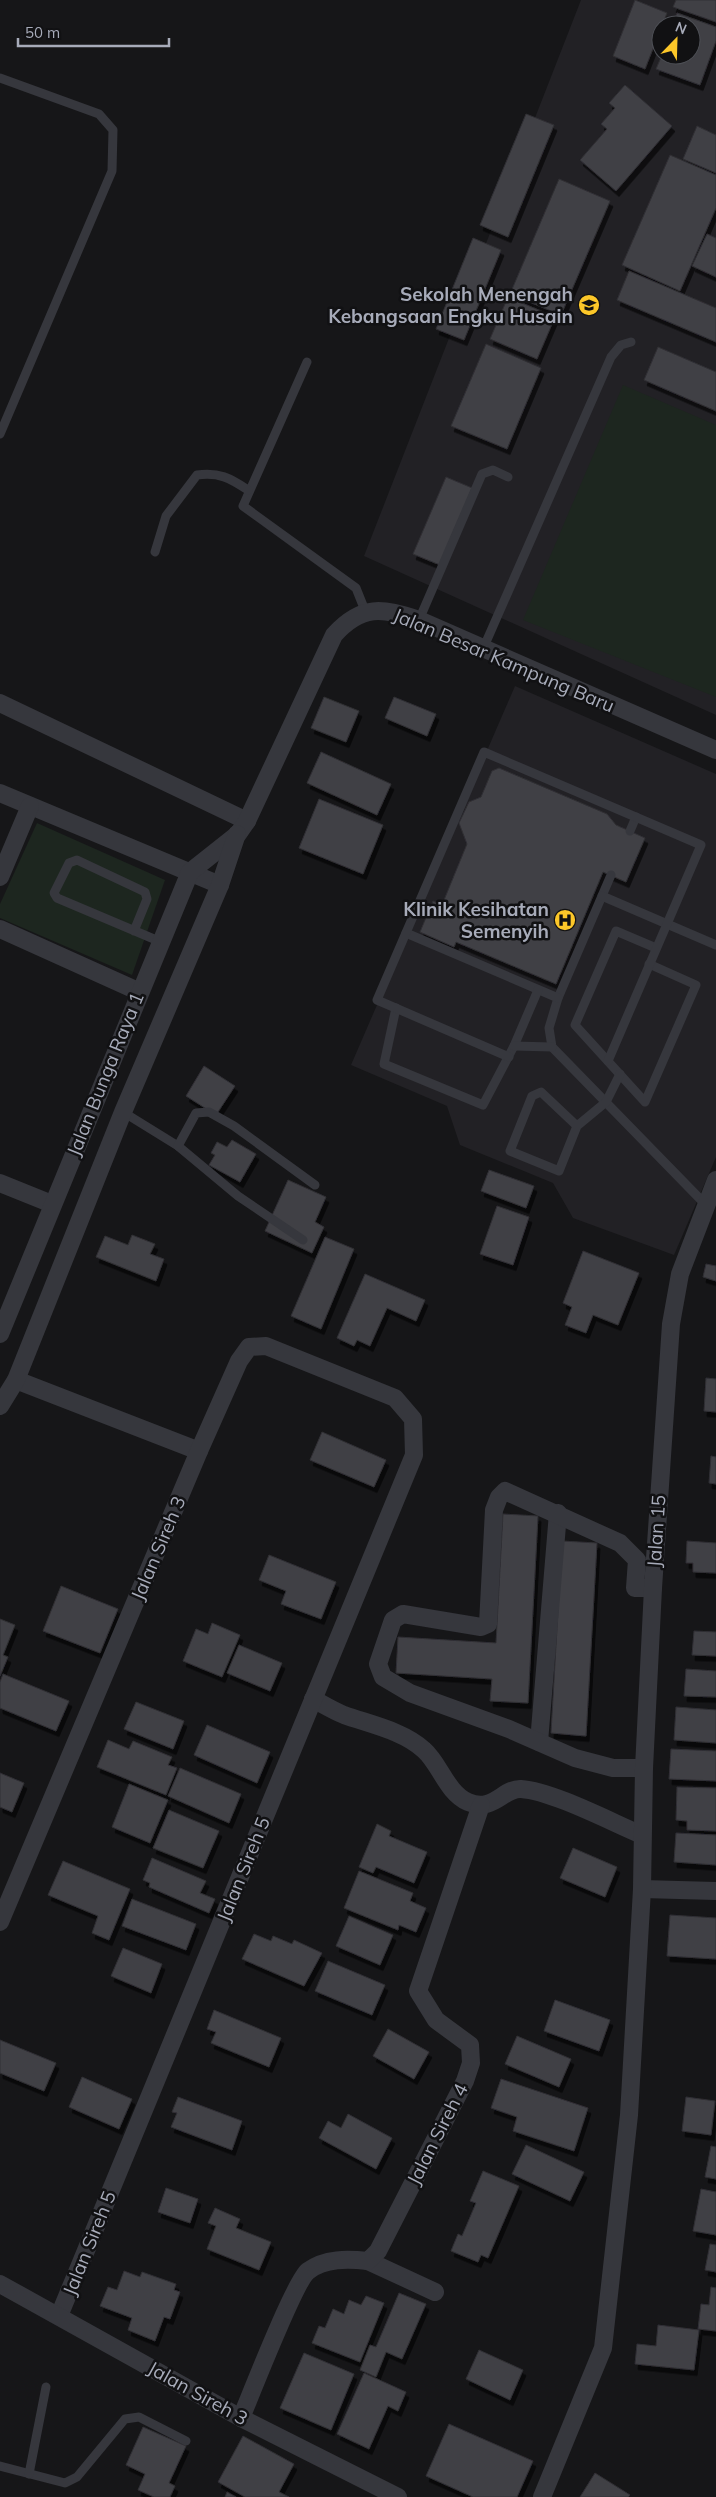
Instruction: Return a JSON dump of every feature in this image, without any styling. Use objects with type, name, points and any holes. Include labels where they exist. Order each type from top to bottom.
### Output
[{"type":"street","name":"Jalan Besar Kampung Baru","points":[[0,1406],[16,1380],[123,1112],[220,885],[242,827],[334,635],[348,620],[366,613],[388,610],[419,620],[716,750]]},
{"type":"street","points":[[0,703],[242,827]]},
{"type":"street","points":[[0,794],[220,885]]},
{"type":"street","points":[[0,877],[30,806]]},
{"type":"street","name":"Jalan Bunga Raya 1","points":[[0,1334],[190,872],[242,827]]},
{"type":"street","points":[[0,929],[140,992]]},
{"type":"street","name":"Jalan 15","points":[[542,2497],[603,2348],[629,2115],[642,1889],[644,1768],[652,1588],[671,1324],[680,1274],[716,1180]]},
{"type":"street","points":[[0,1184],[52,1204]]},
{"type":"street","name":"Jalan Sireh 3","points":[[0,1922],[199,1451],[239,1361],[249,1347],[266,1346],[395,1398],[413,1419]]},
{"type":"street","points":[[16,1380],[199,1451]]},
{"type":"street","name":"Jalan Sireh 5","points":[[59,2316],[414,1455],[413,1419]]},
{"type":"street","points":[[644,1768],[604,1766],[575,1758],[410,1692],[383,1677],[378,1664],[393,1620],[403,1614],[481,1627],[488,1624],[494,1510],[498,1497],[505,1491],[558,1513],[620,1543],[637,1560],[635,1588],[652,1588]]},
{"type":"street","points":[[539,1742],[558,1513]]},
{"type":"street","points":[[314,1700],[342,1714],[407,1738],[424,1750],[455,1792],[467,1802],[481,1805],[491,1803],[519,1789],[545,1794],[642,1835]]},
{"type":"street","name":"Jalan Sireh 4","points":[[368,2261],[378,2251],[465,2081],[471,2063],[470,2045],[436,2020],[418,1991],[481,1805]]},
{"type":"street","points":[[642,1889],[716,1892]]},
{"type":"street","points":[[241,2418],[296,2291],[307,2271],[324,2262],[351,2259],[368,2261],[435,2292]]},
{"type":"street","name":"Jalan Sireh 3","points":[[0,2284],[241,2418],[398,2497]]},
{"type":"lane","points":[[0,78],[99,114],[113,130],[112,171],[0,434]]},
{"type":"lane","points":[[483,648],[611,357],[621,345],[631,342]]},
{"type":"lane","points":[[307,362],[243,502],[246,510],[356,588],[366,613]]},
{"type":"lane","points":[[419,620],[482,474],[493,470],[508,477]]},
{"type":"lane","points":[[155,552],[166,516],[196,475],[211,473],[226,475],[248,490]]},
{"type":"lane","points":[[509,1057],[377,1000],[484,752],[701,845],[608,1061]]},
{"type":"lane","points":[[630,831],[636,817]]},
{"type":"lane","points":[[134,931],[147,899],[144,892],[77,860],[69,863],[54,893],[57,898],[134,931],[161,942]]},
{"type":"lane","points":[[610,875],[558,998],[549,1028],[552,1047],[706,1204]]},
{"type":"lane","points":[[602,896],[716,945]]},
{"type":"lane","points":[[649,964],[696,984],[645,1102],[575,1025],[616,931],[656,948]]},
{"type":"lane","points":[[406,933],[558,998]]},
{"type":"lane","points":[[396,1008],[384,1064],[483,1105],[509,1057],[538,990]]},
{"type":"lane","points":[[514,1046],[552,1047]]},
{"type":"lane","points":[[577,1126],[541,1092],[532,1096],[510,1151],[560,1171],[577,1126],[606,1102],[620,1074]]},
{"type":"lane","points":[[123,1112],[178,1146],[238,1196],[303,1240]]},
{"type":"lane","points":[[178,1146],[196,1112],[209,1112],[234,1126],[315,1185]]},
{"type":"lane","points":[[29,2474],[46,2387]]},
{"type":"lane","points":[[0,2466],[65,2484],[77,2477],[125,2419],[139,2417],[186,2441]]},
{"type":"shaded area","name":"Sekolah Menengah Kebangsaan Engku Husain","points":[[581,0],[716,0],[716,715],[364,556]]},
{"type":"shaded area","points":[[623,385],[716,425],[716,697],[523,620]]},
{"type":"shaded area","name":"Klinik Kesihatan Semenyih","points":[[515,686],[716,774],[716,1157],[674,1255],[573,1218],[553,1183],[460,1145],[447,1106],[351,1065]]},
{"type":"shaded area","points":[[37,823],[165,880],[132,975],[0,918],[0,904]]},
{"type":"building","points":[[635,0],[667,13],[666,15],[651,15],[651,54],[645,69],[613,56]]},
{"type":"building","points":[[676,0],[716,0],[716,22],[701,17],[701,15],[673,7]]},
{"type":"building","points":[[701,22],[716,27],[716,41],[700,85],[656,69],[658,65],[701,65]]},
{"type":"building","points":[[625,85],[672,126],[616,191],[580,160],[607,129],[601,124],[615,108],[609,103]]},
{"type":"building","points":[[526,114],[554,125],[508,237],[480,225]]},
{"type":"building","points":[[697,126],[716,135],[716,173],[683,159]]},
{"type":"building","points":[[670,155],[716,175],[716,208],[680,291],[622,265]]},
{"type":"building","points":[[559,179],[610,201],[561,315],[510,294]]},
{"type":"building","points":[[707,234],[716,238],[716,277],[692,266]]},
{"type":"building","points":[[473,238],[501,250],[464,340],[436,329]]},
{"type":"building","points":[[629,271],[716,308],[716,342],[617,300]]},
{"type":"building","points":[[508,297],[555,317],[537,359],[490,339]]},
{"type":"building","points":[[486,344],[541,368],[507,449],[451,426]]},
{"type":"building","points":[[658,347],[716,372],[716,411],[644,380]]},
{"type":"building","points":[[446,477],[472,488],[440,565],[413,554]]},
{"type":"building","points":[[324,697],[359,711],[346,742],[311,728]]},
{"type":"building","points":[[394,697],[436,714],[427,736],[385,718]]},
{"type":"building","points":[[321,752],[391,784],[377,815],[307,783]]},
{"type":"building","points":[[499,768],[607,814],[616,825],[645,838],[626,882],[603,872],[556,984],[456,942],[454,947],[420,932],[433,901],[442,905],[467,844],[459,823],[469,802],[481,797],[492,771]]},
{"type":"building","points":[[319,799],[383,825],[363,874],[299,848]]},
{"type":"building","points":[[204,1066],[235,1086],[216,1115],[186,1096]]},
{"type":"building","points":[[232,1140],[256,1154],[240,1182],[209,1165],[215,1155],[211,1153],[217,1142],[227,1147]]},
{"type":"building","points":[[489,1170],[534,1186],[526,1208],[481,1191]]},
{"type":"building","points":[[288,1180],[326,1197],[315,1222],[324,1227],[312,1253],[265,1231]]},
{"type":"building","points":[[497,1206],[529,1217],[513,1265],[480,1254]]},
{"type":"building","points":[[132,1235],[155,1244],[150,1254],[164,1259],[156,1281],[96,1257],[105,1236],[128,1245]]},
{"type":"building","points":[[325,1237],[354,1249],[321,1329],[291,1316]]},
{"type":"building","points":[[583,1251],[639,1273],[618,1325],[593,1315],[586,1333],[565,1325],[572,1307],[563,1303]]},
{"type":"building","points":[[706,1264],[716,1266],[716,1281],[703,1277]]},
{"type":"building","points":[[365,1274],[425,1300],[416,1321],[387,1308],[370,1346],[357,1340],[354,1346],[337,1338]]},
{"type":"building","points":[[706,1378],[716,1379],[716,1412],[704,1411]]},
{"type":"building","points":[[322,1432],[386,1460],[374,1487],[310,1460]]},
{"type":"building","points":[[711,1456],[716,1457],[716,1484],[709,1483]]},
{"type":"building","points":[[503,1514],[538,1516],[528,1703],[490,1701],[492,1679],[396,1673],[398,1637],[496,1643]]},
{"type":"building","points":[[562,1541],[597,1543],[586,1736],[551,1733]]},
{"type":"building","points":[[687,1541],[716,1543],[716,1573],[693,1572],[693,1563],[686,1563]]},
{"type":"building","points":[[269,1555],[336,1582],[321,1619],[281,1604],[286,1591],[259,1580]]},
{"type":"building","points":[[61,1586],[118,1609],[100,1653],[43,1631]]},
{"type":"building","points":[[0,1619],[15,1625],[3,1655],[8,1657],[0,1676]]},
{"type":"building","points":[[212,1623],[240,1635],[222,1677],[183,1661],[196,1629],[208,1634]]},
{"type":"building","points":[[694,1631],[716,1632],[716,1656],[692,1655]]},
{"type":"building","points":[[239,1645],[282,1663],[270,1691],[227,1673]]},
{"type":"building","points":[[686,1669],[716,1671],[716,1697],[684,1696]]},
{"type":"building","points":[[3,1674],[69,1701],[56,1731],[0,1708],[0,1682]]},
{"type":"building","points":[[136,1702],[184,1721],[173,1749],[124,1729]]},
{"type":"building","points":[[676,1707],[716,1710],[716,1743],[674,1740]]},
{"type":"building","points":[[207,1725],[270,1752],[257,1783],[194,1755]]},
{"type":"building","points":[[108,1740],[129,1749],[133,1741],[172,1757],[168,1765],[177,1768],[166,1795],[97,1767]]},
{"type":"building","points":[[671,1749],[716,1751],[716,1781],[669,1779]]},
{"type":"building","points":[[180,1768],[241,1794],[229,1823],[168,1796]]},
{"type":"building","points":[[0,1773],[24,1783],[12,1812],[0,1807]]},
{"type":"building","points":[[129,1784],[168,1800],[150,1843],[112,1827]]},
{"type":"building","points":[[677,1787],[716,1788],[716,1831],[687,1830],[687,1821],[676,1820]]},
{"type":"building","points":[[169,1810],[219,1831],[203,1868],[153,1848]]},
{"type":"building","points":[[377,1824],[391,1831],[389,1836],[427,1852],[414,1883],[376,1867],[373,1873],[359,1867]]},
{"type":"building","points":[[676,1833],[716,1835],[716,1865],[674,1862]]},
{"type":"building","points":[[573,1848],[617,1867],[605,1897],[560,1878]]},
{"type":"building","points":[[152,1858],[206,1881],[200,1893],[215,1899],[209,1913],[149,1887],[150,1883],[143,1880]]},
{"type":"building","points":[[63,1861],[130,1889],[109,1940],[92,1933],[98,1916],[48,1895]]},
{"type":"building","points":[[359,1871],[413,1893],[410,1901],[426,1908],[416,1932],[399,1925],[398,1930],[344,1908]]},
{"type":"building","points":[[132,1899],[196,1924],[186,1950],[122,1926]]},
{"type":"building","points":[[670,1915],[716,1918],[716,1959],[667,1956]]},
{"type":"building","points":[[349,1916],[393,1935],[380,1965],[336,1946]]},
{"type":"building","points":[[254,1934],[271,1941],[273,1936],[292,1944],[294,1940],[322,1953],[304,1986],[242,1959]]},
{"type":"building","points":[[123,1948],[162,1964],[151,1993],[111,1976]]},
{"type":"building","points":[[328,1961],[385,1985],[372,2015],[315,1991]]},
{"type":"building","points":[[555,2000],[610,2020],[599,2051],[544,2031]]},
{"type":"building","points":[[214,2010],[281,2038],[269,2067],[211,2043],[216,2032],[207,2029]]},
{"type":"building","points":[[388,2029],[429,2052],[414,2079],[373,2056]]},
{"type":"building","points":[[517,2036],[571,2059],[559,2087],[505,2064]]},
{"type":"building","points":[[0,2040],[56,2063],[44,2091],[0,2073]]},
{"type":"building","points":[[82,2077],[132,2099],[119,2129],[69,2107]]},
{"type":"building","points":[[501,2079],[588,2108],[574,2151],[513,2131],[517,2117],[491,2108]]},
{"type":"building","points":[[178,2097],[242,2121],[232,2150],[171,2127],[177,2113],[172,2112]]},
{"type":"building","points":[[686,2097],[715,2101],[711,2135],[682,2131]]},
{"type":"building","points":[[348,2114],[392,2138],[376,2169],[319,2138],[328,2121],[341,2128]]},
{"type":"building","points":[[526,2145],[584,2172],[570,2201],[512,2174]]},
{"type":"building","points":[[711,2146],[716,2147],[716,2179],[705,2177]]},
{"type":"building","points":[[483,2171],[519,2186],[488,2258],[481,2255],[478,2262],[451,2251],[458,2234],[462,2236],[476,2203],[470,2201]]},
{"type":"building","points":[[166,2188],[198,2199],[190,2223],[158,2212]]},
{"type":"building","points":[[701,2189],[716,2192],[716,2235],[693,2231]]},
{"type":"building","points":[[215,2208],[240,2219],[236,2228],[271,2242],[259,2270],[207,2249],[216,2226],[208,2223]]},
{"type":"building","points":[[710,2244],[716,2245],[716,2272],[705,2270]]},
{"type":"building","points":[[124,2271],[140,2277],[142,2272],[176,2284],[174,2290],[180,2292],[170,2319],[164,2317],[155,2341],[128,2330],[132,2318],[100,2306],[108,2287],[117,2290]]},
{"type":"building","points":[[711,2287],[716,2288],[716,2331],[698,2329],[701,2304],[709,2305]]},
{"type":"building","points":[[399,2293],[426,2304],[402,2359],[386,2352],[376,2377],[360,2370],[370,2345],[376,2347]]},
{"type":"building","points":[[366,2296],[384,2303],[360,2362],[312,2343],[319,2326],[325,2328],[333,2309],[344,2314],[349,2300],[361,2305]]},
{"type":"building","points":[[658,2325],[699,2330],[694,2370],[635,2364],[637,2344],[656,2346]]},
{"type":"building","points":[[479,2350],[523,2370],[510,2400],[466,2379]]},
{"type":"building","points":[[304,2353],[354,2374],[331,2430],[280,2408]]},
{"type":"building","points":[[364,2373],[406,2392],[398,2411],[388,2406],[369,2449],[337,2434]]},
{"type":"building","points":[[449,2424],[533,2461],[517,2497],[473,2497],[426,2476]]},
{"type":"building","points":[[143,2427],[186,2446],[169,2483],[175,2486],[170,2497],[154,2497],[138,2490],[145,2474],[126,2465]]},
{"type":"building","points":[[243,2436],[294,2464],[279,2492],[289,2497],[245,2497],[218,2482]]},
{"type":"building","points":[[595,2473],[630,2495],[628,2497],[580,2497]]},
{"type":"building","points":[[227,2492],[236,2497],[225,2497]]},
{"type":"place","name":"Sekolah Menengah Kebangsaan Engku Husain","points":[[589,305]]},
{"type":"place","name":"Klinik Kesihatan Semenyih","points":[[565,920]]}]
